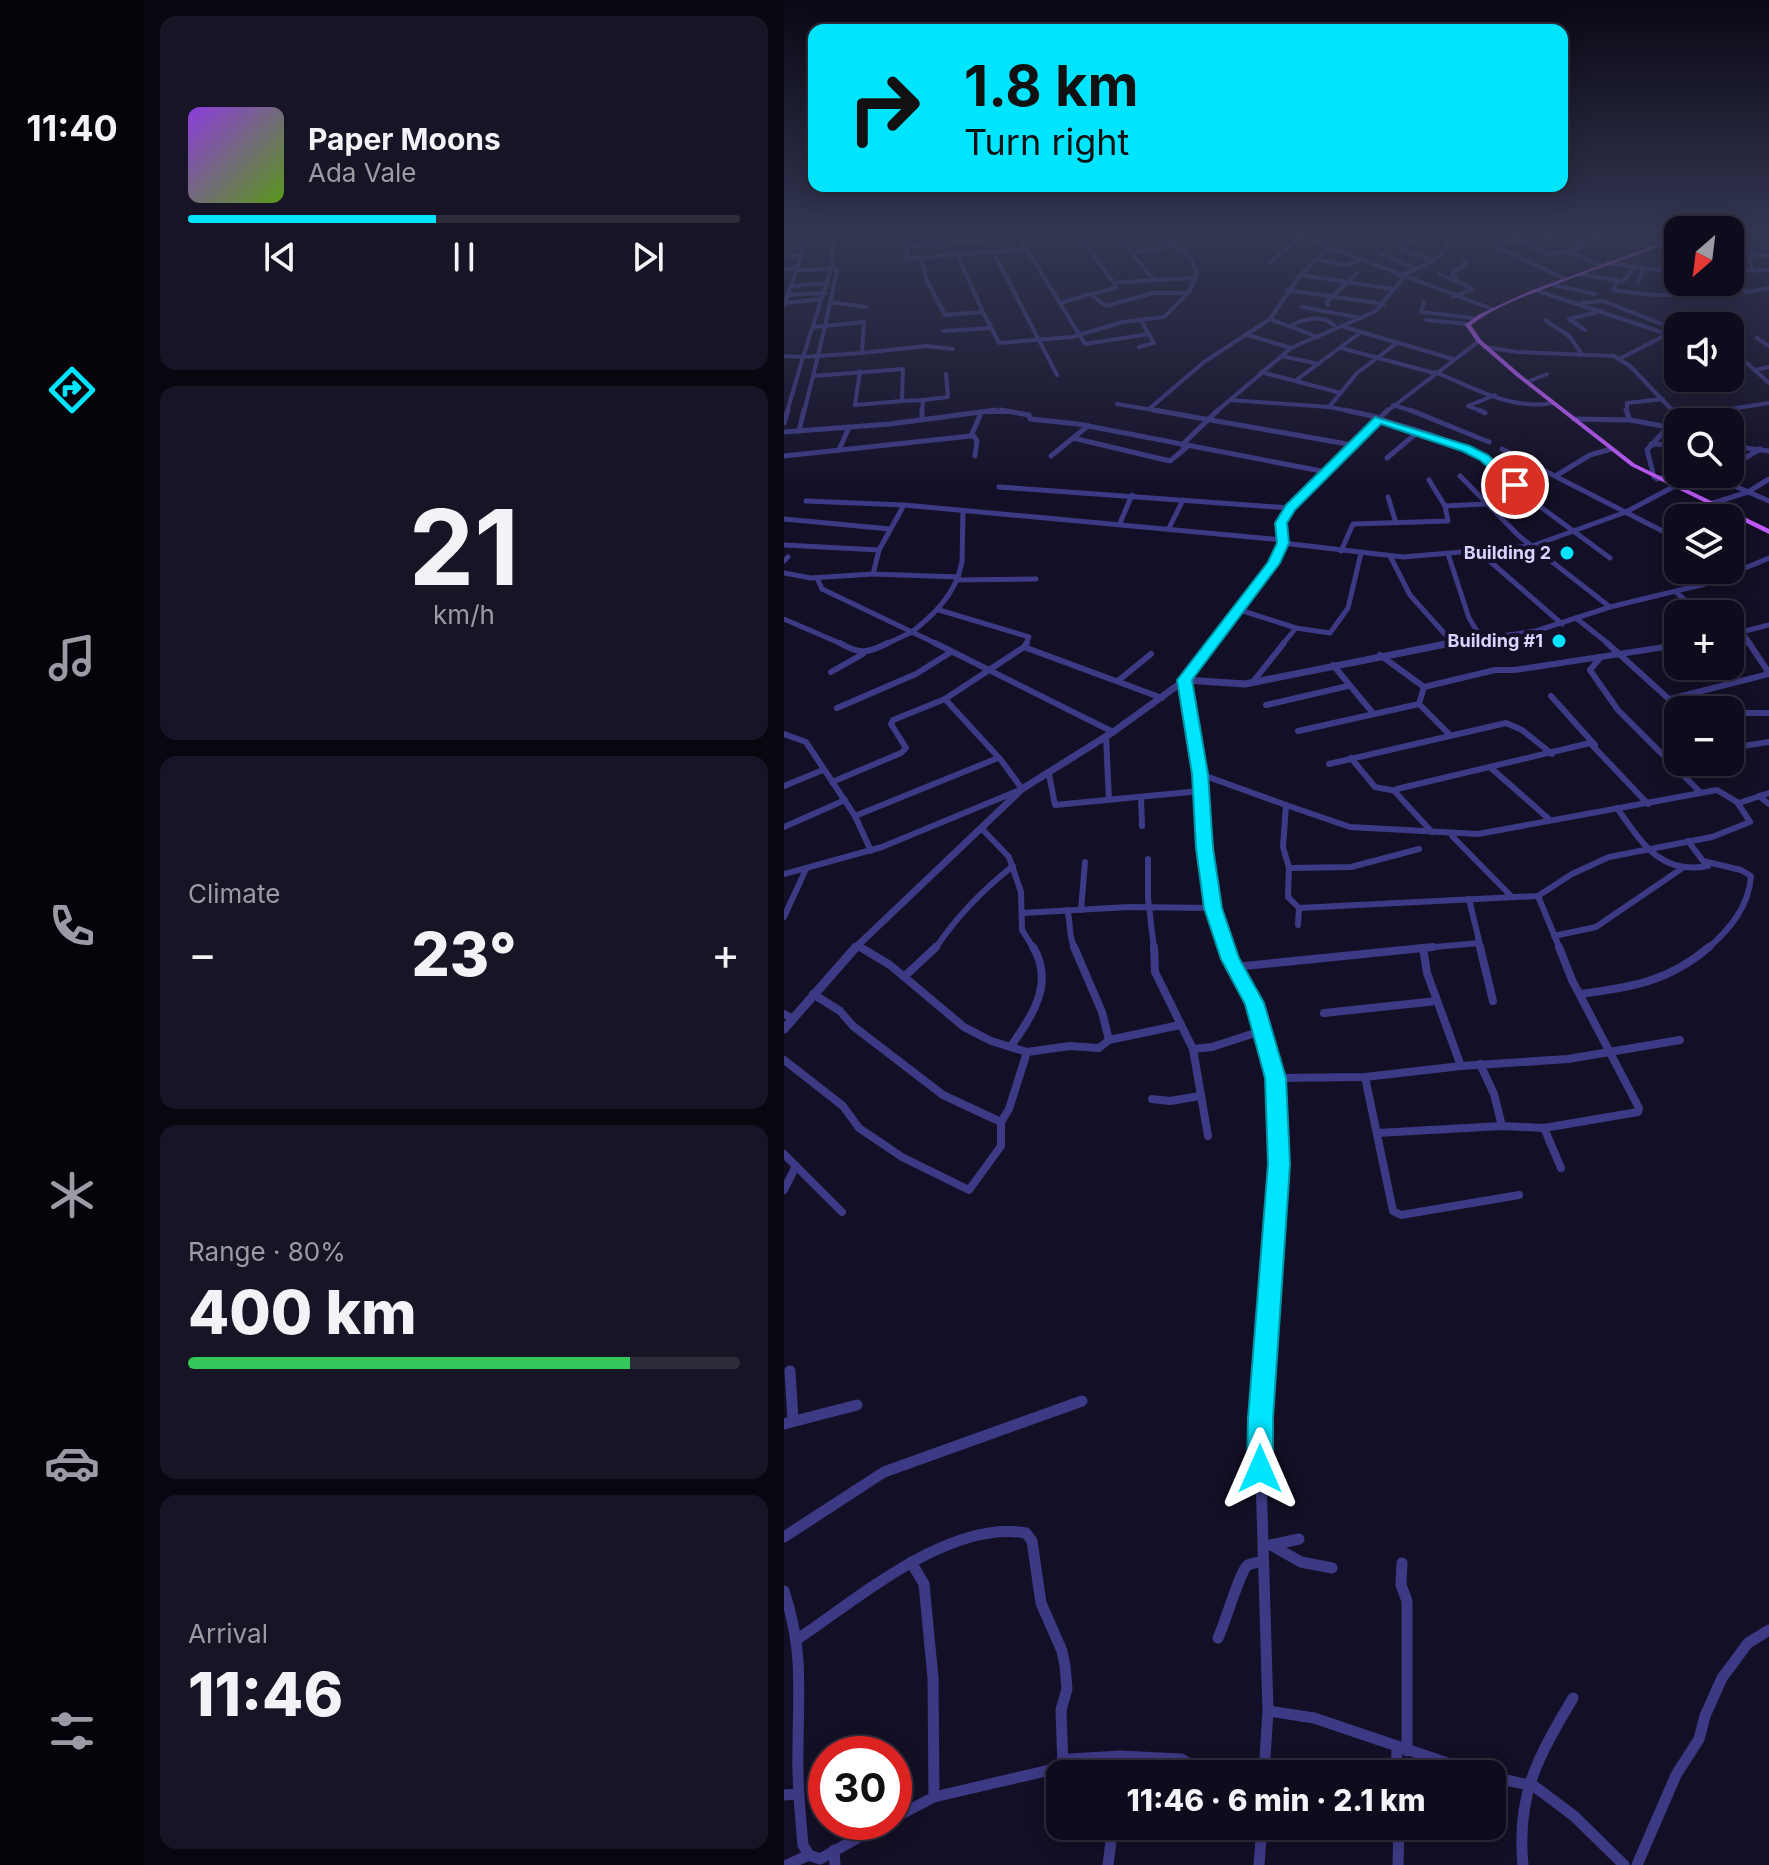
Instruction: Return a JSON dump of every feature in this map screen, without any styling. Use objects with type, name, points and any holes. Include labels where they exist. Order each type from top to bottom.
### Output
[{"type":"main road","points":[[1471,321],[1479,341],[1485,347],[1611,449],[1664,482]]},
{"type":"main road","points":[[1675,488],[1710,504]]},
{"type":"main road","points":[[1744,520],[1769,532]]},
{"type":"street","points":[[784,423],[815,320]]},
{"type":"street","points":[[799,431],[826,320]]},
{"type":"street","points":[[987,320],[999,343],[1079,335],[1136,320]]},
{"type":"street","points":[[1028,320],[1057,375]]},
{"type":"street","points":[[1070,320],[1089,344],[1149,334]]},
{"type":"street","points":[[1139,347],[1154,343],[1141,320]]},
{"type":"street","points":[[1149,409],[1204,362],[1269,320]]},
{"type":"street","points":[[1274,320],[1318,337]]},
{"type":"street","points":[[1291,325],[1304,320]]},
{"type":"street","points":[[1323,320],[1334,325]]},
{"type":"street","points":[[1073,438],[1173,460],[1207,420],[1291,348],[1357,320]]},
{"type":"street","points":[[1427,320],[1471,321]]},
{"type":"street","points":[[1465,320],[1471,321]]},
{"type":"street","points":[[1545,320],[1569,336],[1581,353]]},
{"type":"street","points":[[1568,320],[1585,330]]},
{"type":"street","points":[[1628,320],[1664,333]]},
{"type":"street","points":[[813,327],[864,322],[862,353]]},
{"type":"street","points":[[1344,327],[1453,359]]},
{"type":"street","points":[[943,331],[990,328]]},
{"type":"street","points":[[1295,381],[1361,332]]},
{"type":"street","points":[[1248,335],[1291,348]]},
{"type":"street","points":[[1485,347],[1517,352],[1581,353],[1621,358],[1664,336]]},
{"type":"street","points":[[1757,338],[1769,346]]},
{"type":"street","points":[[784,874],[871,851],[1022,789],[1110,735],[1162,698],[1185,680],[1274,563],[1283,542],[1281,523],[1290,508],[1393,405],[1479,341]]},
{"type":"street","points":[[1329,407],[1357,373],[1398,342]]},
{"type":"street","points":[[784,356],[862,353],[926,346],[953,349]]},
{"type":"street","points":[[1341,348],[1434,373],[1521,406],[1556,405]]},
{"type":"street","points":[[1281,356],[1319,364]]},
{"type":"street","points":[[1621,358],[1669,408]]},
{"type":"street","points":[[1744,361],[1769,383]]},
{"type":"street","points":[[1755,370],[1769,367]]},
{"type":"street","points":[[813,376],[903,369],[902,401]]},
{"type":"street","points":[[860,371],[855,405],[948,397],[946,374]]},
{"type":"street","points":[[1261,372],[1341,393]]},
{"type":"street","points":[[1527,382],[1547,374]]},
{"type":"street","points":[[1485,413],[1468,406],[1495,395]]},
{"type":"street","points":[[1630,420],[1625,407],[1627,403],[1663,399]]},
{"type":"street","points":[[922,420],[923,400]]},
{"type":"street","points":[[1231,400],[1329,407],[1380,419],[1444,441],[1484,458],[1538,505],[1610,558]]},
{"type":"street","points":[[1738,408],[1769,403]]},
{"type":"street","points":[[1117,404],[1353,445]]},
{"type":"street","points":[[1393,405],[1411,409],[1489,442]]},
{"type":"street","points":[[784,432],[999,410],[1029,415],[1036,420],[1088,426],[1326,472]]},
{"type":"street","points":[[973,435],[981,413]]},
{"type":"street","points":[[1574,419],[1630,420],[1664,426]]},
{"type":"street","points":[[1051,456],[1088,426]]},
{"type":"street","points":[[839,450],[849,427]]},
{"type":"street","points":[[1387,458],[1419,431]]},
{"type":"street","points":[[1664,431],[1647,450],[1656,478],[1664,476]]},
{"type":"street","points":[[784,456],[973,435]]},
{"type":"street","points":[[973,435],[977,441],[975,456]]},
{"type":"street","points":[[1434,447],[1444,441]]},
{"type":"street","points":[[1651,444],[1664,444]]},
{"type":"street","points":[[1744,447],[1769,451]]},
{"type":"street","points":[[1502,449],[1561,476],[1664,532]]},
{"type":"street","points":[[1561,476],[1581,460],[1611,449]]},
{"type":"street","points":[[1744,459],[1760,449]]},
{"type":"street","points":[[1460,476],[1485,504],[1532,546],[1610,607]]},
{"type":"street","points":[[1710,504],[1748,492],[1769,479]]},
{"type":"street","points":[[1341,551],[1352,524],[1448,521],[1445,506],[1429,480]]},
{"type":"street","points":[[999,487],[1290,508]]},
{"type":"street","points":[[806,501],[904,505],[1120,523],[1390,556],[1532,546],[1626,512],[1671,488]]},
{"type":"street","points":[[1740,488],[1769,501]]},
{"type":"street","points":[[1120,523],[1132,495]]},
{"type":"street","points":[[1388,497],[1396,523]]},
{"type":"street","points":[[1169,528],[1183,500]]},
{"type":"street","points":[[1445,506],[1485,504]]},
{"type":"street","points":[[873,574],[879,550],[904,505]]},
{"type":"street","points":[[831,672],[912,632],[947,602],[962,562],[963,511]]},
{"type":"street","points":[[784,519],[890,529]]},
{"type":"street","points":[[784,545],[879,550]]},
{"type":"street","points":[[1477,550],[1562,624]]},
{"type":"street","points":[[1237,609],[1296,628],[1330,633],[1348,608],[1361,553]]},
{"type":"street","points":[[1448,554],[1469,618],[1481,638]]},
{"type":"street","points":[[1390,556],[1410,595],[1452,642]]},
{"type":"street","points":[[1744,566],[1769,558]]},
{"type":"street","points":[[784,573],[817,578],[873,574],[1036,579]]},
{"type":"street","points":[[817,578],[822,589],[1110,735]]},
{"type":"street","points":[[1185,680],[1226,685],[1252,683],[1380,655],[1536,631],[1697,584]]},
{"type":"street","points":[[1676,592],[1685,600]]},
{"type":"street","points":[[832,782],[901,753],[906,748],[891,724],[893,720],[945,699],[989,672],[1030,640],[1029,637],[939,610]]},
{"type":"street","points":[[1576,618],[1667,696]]},
{"type":"street","points":[[784,619],[826,635],[857,653],[865,653]]},
{"type":"street","points":[[1744,631],[1769,625]]},
{"type":"street","points":[[1252,683],[1296,628]]},
{"type":"street","points":[[1682,696],[1769,674],[1744,635]]},
{"type":"street","points":[[1024,647],[1162,698]]},
{"type":"street","points":[[1380,655],[1424,687],[1495,670],[1664,648]]},
{"type":"street","points":[[837,708],[916,674],[951,652]]},
{"type":"street","points":[[1119,680],[1151,654]]},
{"type":"street","points":[[1600,658],[1590,670],[1606,696],[1700,792]]},
{"type":"street","points":[[1333,665],[1372,712]]},
{"type":"street","points":[[1185,680],[1200,774],[1213,908],[1234,967],[1255,1003],[1275,1078],[1279,1164],[1261,1418],[1266,1546],[1261,1562],[1268,1711],[1265,1760]]},
{"type":"street","points":[[1266,705],[1348,686]]},
{"type":"street","points":[[1419,704],[1424,687]]},
{"type":"street","points":[[1551,696],[1648,804]]},
{"type":"street","points":[[945,699],[1022,789]]},
{"type":"street","points":[[1298,731],[1372,712],[1419,704]]},
{"type":"street","points":[[1419,704],[1449,734]]},
{"type":"street","points":[[1744,713],[1769,713]]},
{"type":"street","points":[[1329,764],[1449,734],[1509,723],[1552,755]]},
{"type":"street","points":[[784,734],[806,742],[855,816],[871,851]]},
{"type":"street","points":[[1109,800],[1110,735]]},
{"type":"street","points":[[1744,746],[1769,742]]},
{"type":"street","points":[[1351,758],[1375,787],[1396,791],[1594,744]]},
{"type":"street","points":[[1594,744],[1626,778]]},
{"type":"street","points":[[855,816],[998,758]]},
{"type":"street","points":[[1491,768],[1550,820]]},
{"type":"street","points":[[784,786],[823,770]]},
{"type":"street","points":[[1049,774],[1055,805],[1200,791]]},
{"type":"street","points":[[1200,774],[1361,830],[1432,832],[1452,836],[1490,834],[1550,820],[1721,790],[1739,803],[1750,820],[1746,826],[1688,841],[1633,850],[1588,866],[1538,896],[1299,908],[1288,897],[1289,868],[1283,847],[1286,805]]},
{"type":"street","points":[[784,1029],[788,1016],[857,946],[1022,789]]},
{"type":"street","points":[[1396,791],[1432,832]]},
{"type":"street","points":[[1739,803],[1769,793]]},
{"type":"street","points":[[1759,796],[1769,804]]},
{"type":"street","points":[[1141,797],[1142,826]]},
{"type":"street","points":[[784,826],[845,800]]},
{"type":"street","points":[[1580,994],[1671,974],[1719,937],[1743,906],[1752,879],[1744,871],[1708,866],[1681,869],[1667,864],[1646,849],[1617,808]]},
{"type":"street","points":[[982,829],[1003,848],[1013,866],[1021,892],[1022,930],[1037,954],[1044,982],[1033,1015],[1011,1046]]},
{"type":"street","points":[[1452,836],[1512,897]]},
{"type":"street","points":[[1688,841],[1697,857],[1708,866]]},
{"type":"street","points":[[1289,868],[1351,867],[1419,849]]},
{"type":"street","points":[[1148,859],[1148,898],[1155,972],[1193,1049],[1208,1136]]},
{"type":"street","points":[[1081,910],[1085,862]]},
{"type":"street","points":[[905,976],[933,952],[958,915],[980,892],[1013,866]]},
{"type":"street","points":[[784,917],[806,869]]},
{"type":"street","points":[[1554,936],[1596,927],[1681,869]]},
{"type":"street","points":[[1377,1133],[1502,1126],[1544,1128],[1638,1112],[1639,1108],[1580,994],[1538,896]]},
{"type":"street","points":[[1469,899],[1493,1001]]},
{"type":"street","points":[[1022,913],[1213,908]]},
{"type":"street","points":[[1298,925],[1299,908]]},
{"type":"street","points":[[1067,910],[1070,920],[1068,933],[1084,976],[1099,1004],[1109,1040]]},
{"type":"street","points":[[1234,967],[1479,943]]},
{"type":"street","points":[[857,946],[905,976],[918,991],[964,1027],[991,1041],[1027,1052],[1070,1046],[1094,1049],[1105,1046],[1109,1040],[1180,1025]]},
{"type":"street","points":[[1423,948],[1427,973],[1461,1066]]},
{"type":"street","points":[[813,994],[840,1011],[853,1026],[943,1095],[1001,1122]]},
{"type":"street","points":[[1324,1013],[1437,1001]]},
{"type":"street","points":[[1193,1049],[1212,1047],[1264,1030]]},
{"type":"street","points":[[1275,1078],[1365,1077],[1610,1054],[1680,1040]]},
{"type":"street","points":[[784,1060],[843,1106],[859,1128],[902,1157],[965,1190],[973,1189],[998,1152],[1002,1143],[1001,1122],[1009,1109],[1027,1052]]},
{"type":"street","points":[[1480,1064],[1494,1094],[1502,1126]]},
{"type":"street","points":[[1365,1077],[1391,1209],[1396,1214],[1519,1195]]},
{"type":"street","points":[[1152,1099],[1170,1101],[1200,1096]]},
{"type":"street","points":[[1544,1128],[1561,1168]]},
{"type":"street","points":[[784,1154],[842,1212]]},
{"type":"street","points":[[784,1190],[796,1166]]},
{"type":"street","points":[[790,1371],[788,1422],[857,1405]]},
{"type":"street","points":[[784,1537],[884,1472],[1082,1401]]},
{"type":"street","points":[[799,1638],[911,1562],[956,1540],[1015,1531],[1026,1533],[1032,1541],[1041,1603],[1062,1651],[1065,1666],[1067,1689],[1061,1710],[1063,1760]]},
{"type":"street","points":[[1266,1546],[1299,1539]]},
{"type":"street","points":[[1266,1546],[1301,1562],[1332,1568]]},
{"type":"street","points":[[911,1562],[924,1584],[933,1678],[934,1797]]},
{"type":"street","points":[[1218,1638],[1229,1616],[1241,1572],[1249,1564],[1261,1562]]},
{"type":"street","points":[[1399,1760],[1407,1601],[1401,1585],[1402,1563]]},
{"type":"street","points":[[784,1591],[799,1638],[803,1686],[798,1734],[803,1845],[809,1855],[820,1859],[853,1840]]},
{"type":"street","points":[[1506,1781],[1534,1786],[1574,1816],[1621,1862],[1637,1865],[1648,1847],[1675,1776],[1689,1750],[1698,1741],[1703,1719],[1719,1684],[1743,1649],[1769,1630]]},
{"type":"street","points":[[1523,1865],[1519,1841],[1525,1786],[1573,1698]]},
{"type":"street","points":[[1268,1711],[1314,1718],[1436,1760]]},
{"type":"street","points":[[1120,1756],[1120,1760]]},
{"type":"street","points":[[1069,1760],[1120,1756],[1183,1760]]},
{"type":"street","points":[[912,1809],[934,1797],[1046,1771]]},
{"type":"street","points":[[784,1795],[799,1794]]},
{"type":"street","points":[[1108,1865],[1111,1840]]},
{"type":"street","points":[[1259,1865],[1261,1840]]},
{"type":"street","points":[[1398,1865],[1399,1840]]},
{"type":"street","points":[[834,1850],[835,1865]]},
{"type":"street","points":[[787,1865],[809,1855]]},
{"type":"place","name":"Building 2","points":[[1567,553]]},
{"type":"place","name":"Building #1","points":[[1559,641]]},
{"type":"route","points":[[1260,1469],[1279,1164],[1275,1078],[1255,1003],[1230,959],[1213,908],[1204,848],[1200,774],[1185,680],[1274,563],[1282,549],[1281,523],[1290,508],[1379,419],[1432,435],[1484,457],[1515,485]]}]
